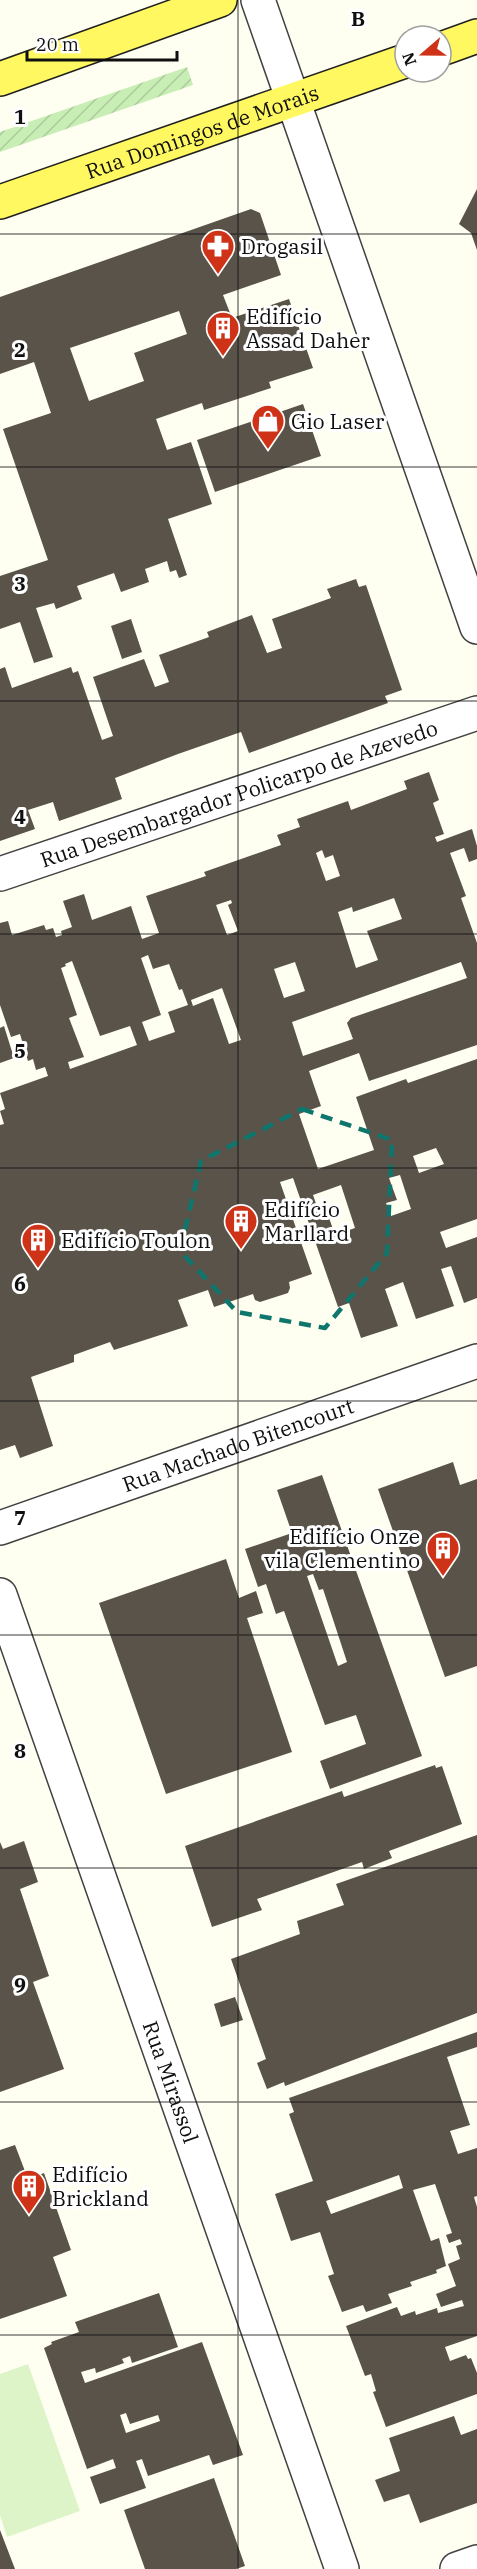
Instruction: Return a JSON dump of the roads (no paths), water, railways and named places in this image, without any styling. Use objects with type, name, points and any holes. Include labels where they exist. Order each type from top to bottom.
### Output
[{"type":"main road","points":[[0,78],[220,0]]},
{"type":"main road","points":[[453,45],[477,36]]},
{"type":"main road","name":"Rua Domingos de Morais","points":[[0,202],[393,65]]},
{"type":"street","points":[[258,0],[291,100],[477,627]]},
{"type":"street","name":"Rua Desembargador Policarpo de Azevedo","points":[[0,874],[477,713]]},
{"type":"street","name":"Rua Machado Bitencourt","points":[[0,1528],[477,1361]]},
{"type":"street","name":"Rua Mirassol","points":[[0,1595],[342,2569]]},
{"type":"street","points":[[457,2569],[477,2562]]},
{"type":"place","name":"Drogasil","points":[[218,275]]},
{"type":"place","name":"Edifício Assad Daher","points":[[223,357]]},
{"type":"place","name":"Gio Laser","points":[[268,450]]},
{"type":"place","name":"Edifício Marllard","points":[[241,1250]]},
{"type":"place","name":"Edifício Toulon","points":[[38,1269]]},
{"type":"place","name":"Edifício Onze vila Clementino","points":[[443,1577]]},
{"type":"place","name":"Edifício Brickland","points":[[29,2215]]}]
